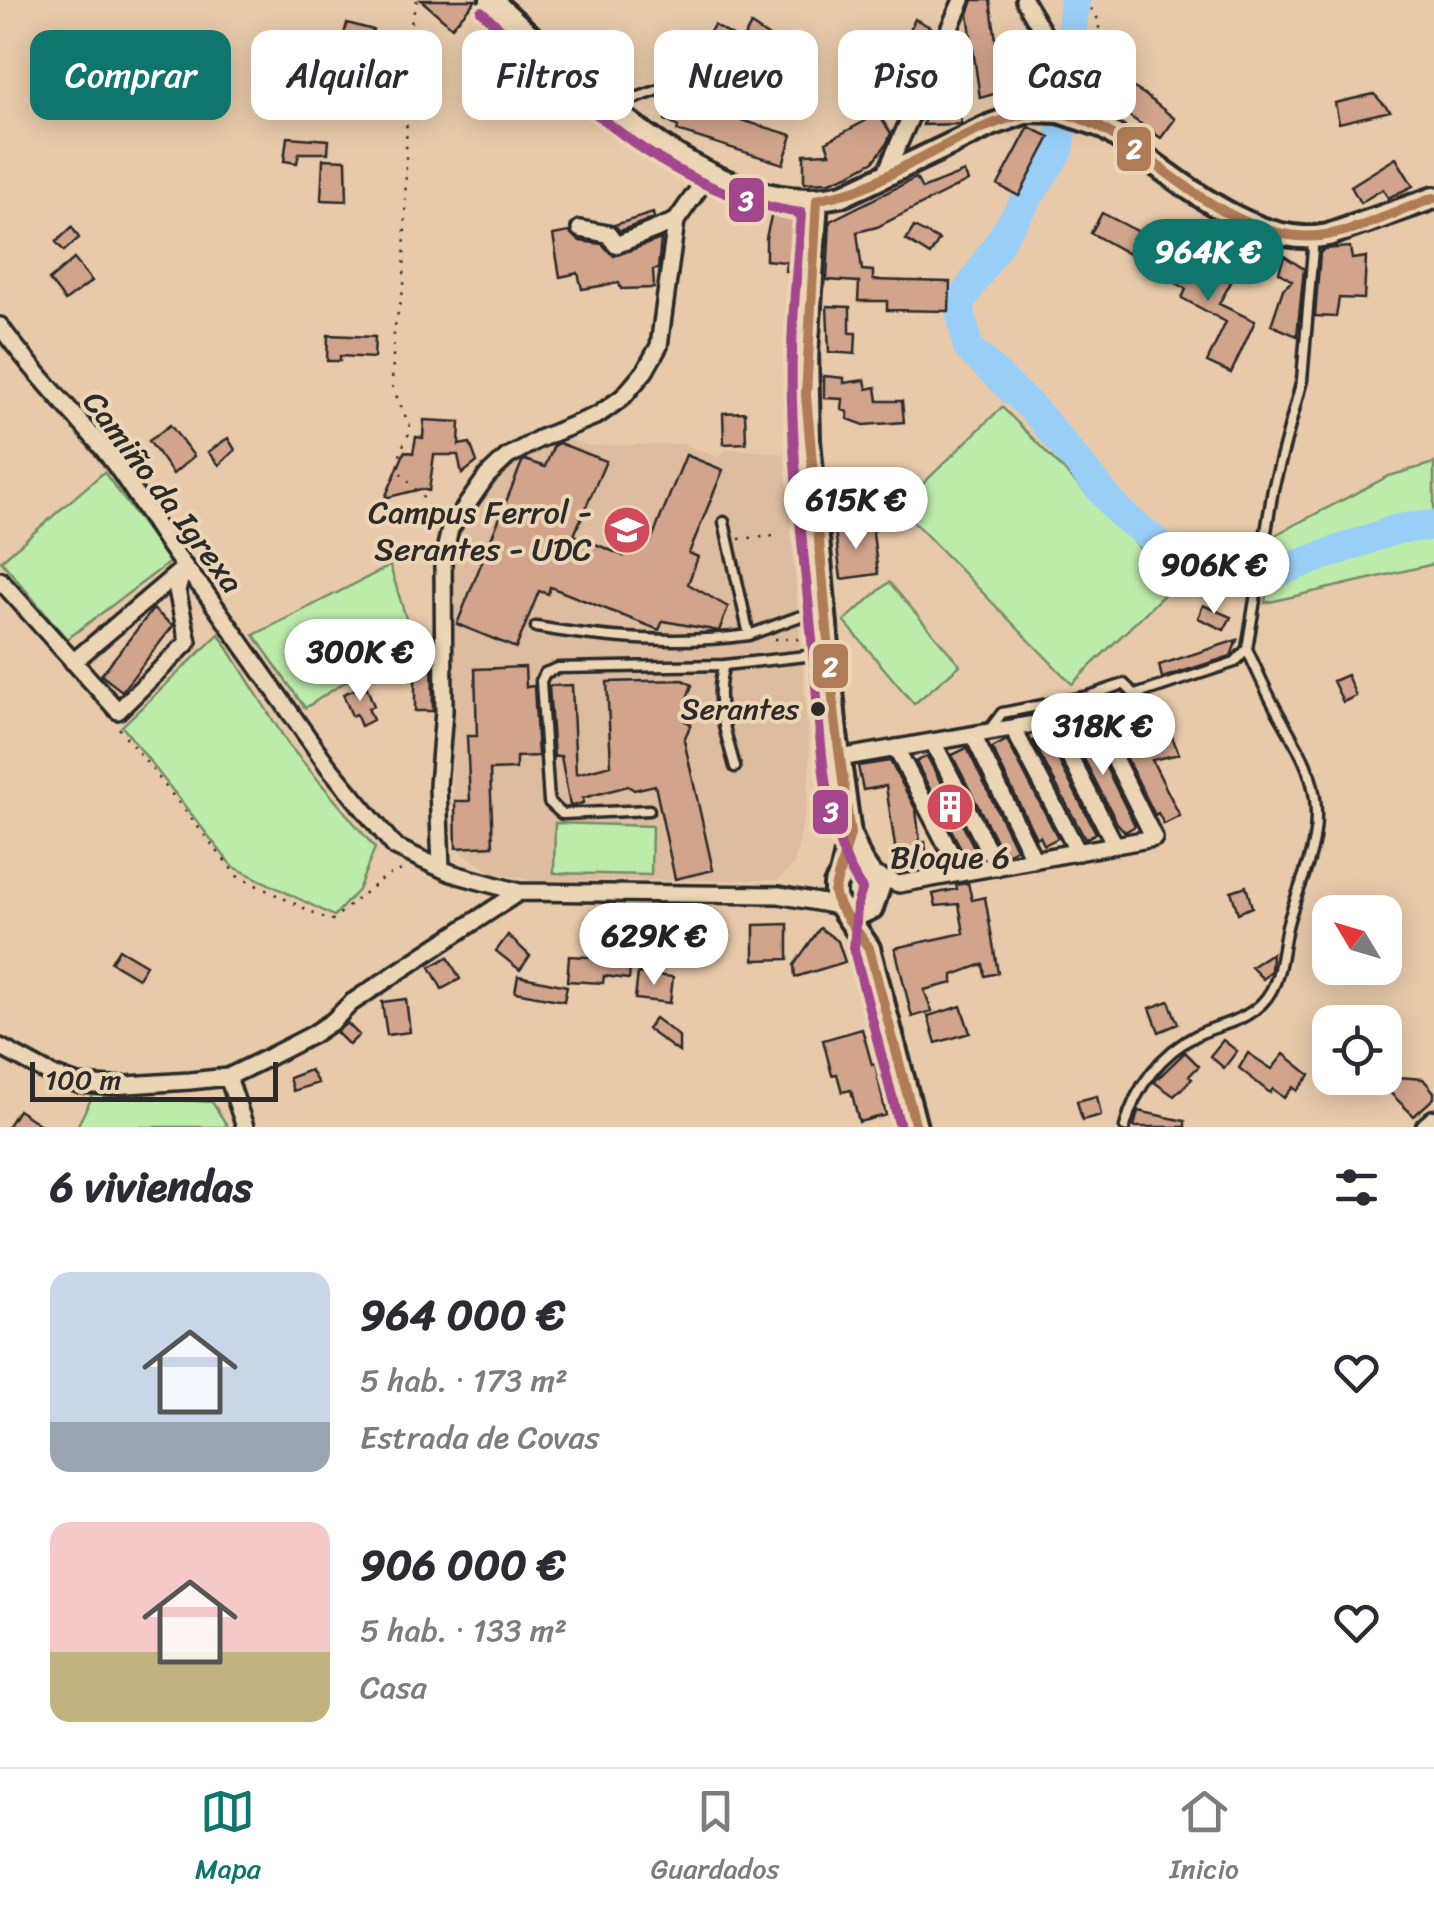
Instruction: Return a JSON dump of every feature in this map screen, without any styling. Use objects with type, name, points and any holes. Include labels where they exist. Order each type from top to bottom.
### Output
[{"type":"main road","points":[[490,0],[524,30]]},
{"type":"main road","points":[[628,120],[662,147],[710,174],[775,195],[818,200],[844,195],[1003,120]]},
{"type":"main road","points":[[1087,120],[1124,140],[1242,222],[1284,237],[1310,239],[1434,198]]},
{"type":"main road","points":[[818,200],[806,394],[850,834],[878,887],[869,948]]},
{"type":"main road","points":[[850,834],[834,892],[869,948],[916,1127]]},
{"type":"main road","points":[[840,877],[850,870],[870,873]]},
{"type":"main road","points":[[842,908],[859,914],[874,904]]},
{"type":"street","points":[[884,176],[962,0]]},
{"type":"street","points":[[1024,0],[1042,30]]},
{"type":"street","points":[[434,865],[444,711],[443,560],[450,529],[487,476],[506,457],[598,415],[623,396],[645,371],[658,346],[676,221],[710,174]]},
{"type":"street","points":[[580,229],[608,234],[616,245],[676,221]]},
{"type":"street","name":"Camiño da Igrexa","points":[[0,326],[22,357],[106,452],[184,568],[204,589],[328,766],[396,847],[434,865],[519,892],[795,896]]},
{"type":"street","points":[[74,662],[184,568]]},
{"type":"street","points":[[0,580],[118,711],[188,642],[177,590],[184,568]]},
{"type":"street","points":[[840,758],[1092,714],[1154,838],[900,884],[874,904]]},
{"type":"street","points":[[1052,722],[1115,845]]},
{"type":"street","points":[[1013,728],[1078,852]]},
{"type":"street","points":[[980,734],[1034,860]]},
{"type":"street","points":[[933,742],[998,866]]},
{"type":"street","points":[[896,748],[961,873]]},
{"type":"street","points":[[870,873],[900,884]]},
{"type":"street","points":[[795,896],[816,892],[840,877]]},
{"type":"street","points":[[0,1047],[78,1084],[111,1086],[228,1076],[312,1035],[351,1003],[519,892]]},
{"type":"street","points":[[795,896],[842,908]]},
{"type":"street","points":[[228,1076],[245,1127]]},
{"type":"street","points":[[1426,1127],[1434,1120]]},
{"type":"lane","points":[[980,734],[1002,714],[1088,696],[1124,684],[1136,695],[1235,662],[1246,649],[1273,489],[1302,380],[1313,249],[1310,239]]},
{"type":"lane","points":[[724,522],[749,636]]},
{"type":"lane","points":[[536,626],[583,635],[701,642],[749,636],[798,616],[825,613]]},
{"type":"lane","points":[[1125,1127],[1146,1077],[1160,1062],[1198,1034],[1232,1024],[1258,1008],[1272,992],[1293,904],[1314,840],[1315,794],[1302,752],[1246,649]]},
{"type":"lane","points":[[649,810],[562,814],[555,810],[549,802],[541,681],[545,673],[558,668],[724,665],[829,653]]},
{"type":"lane","points":[[724,665],[719,706],[735,767]]},
{"type":"path","points":[[417,0],[403,68],[407,96],[404,287],[394,330],[392,386],[411,429],[398,470],[426,501],[434,518],[450,529]]},
{"type":"path","points":[[1089,6],[1100,22],[1098,30]]},
{"type":"path","points":[[728,540],[773,536]]},
{"type":"path","points":[[117,726],[238,876],[331,921],[384,877],[434,865]]},
{"type":"shaded area","points":[[562,437],[589,446],[682,444],[718,457],[727,448],[785,454],[810,762],[807,804],[794,865],[777,880],[531,880],[490,872],[454,847],[448,563],[478,497],[505,464]]},
{"type":"green space","points":[[1002,407],[1175,584],[1072,684],[899,507]]},
{"type":"green space","points":[[1434,463],[1434,564],[1265,603],[1275,535],[1389,476]]},
{"type":"green space","points":[[104,472],[170,562],[67,639],[1,561]]},
{"type":"green space","points":[[390,566],[412,638],[305,708],[254,635]]},
{"type":"green space","points":[[889,582],[960,665],[914,704],[844,621]]},
{"type":"green space","points":[[219,634],[288,744],[375,848],[358,890],[334,916],[232,866],[122,726]]},
{"type":"green space","points":[[555,823],[652,826],[651,875],[554,873]]},
{"type":"green space","points":[[856,881],[864,884],[864,900],[856,903],[848,900],[845,892],[848,884]]},
{"type":"green space","points":[[93,1095],[212,1102],[228,1127],[77,1127]]},
{"type":"building","points":[[421,0],[476,0],[452,27]]},
{"type":"building","points":[[973,0],[990,0],[994,30],[993,94],[980,98],[973,30],[968,14]]},
{"type":"building","points":[[915,19],[934,29],[933,30],[910,30]]},
{"type":"building","points":[[347,23],[373,30],[345,30]]},
{"type":"building","points":[[1136,89],[1175,119],[1161,138],[1135,120]]},
{"type":"building","points":[[1374,94],[1390,111],[1339,123],[1335,103]]},
{"type":"building","points":[[665,120],[740,120],[792,135],[783,164],[677,131],[678,127]]},
{"type":"building","points":[[882,120],[891,133],[874,161],[830,182],[804,183],[804,154],[830,153],[826,142],[865,121]]},
{"type":"building","points":[[924,120],[961,120],[961,124],[923,125]]},
{"type":"building","points":[[1029,127],[1050,137],[1019,196],[998,185]]},
{"type":"building","points":[[287,137],[329,140],[328,153],[299,153],[297,163],[284,161]]},
{"type":"building","points":[[1396,158],[1413,186],[1388,198],[1383,189],[1360,203],[1351,186]]},
{"type":"building","points":[[323,159],[346,160],[347,201],[321,200]]},
{"type":"building","points":[[964,172],[968,181],[877,227],[857,232],[862,270],[873,271],[873,280],[950,282],[949,311],[887,310],[887,301],[858,301],[859,282],[827,280],[830,221],[916,178],[922,189]]},
{"type":"building","points":[[773,208],[802,212],[797,236],[801,237],[798,273],[785,271],[786,262],[766,260]]},
{"type":"building","points":[[653,213],[654,218],[620,231],[614,225]]},
{"type":"building","points":[[1102,213],[1141,233],[1129,254],[1091,233]]},
{"type":"building","points":[[72,227],[79,238],[64,251],[56,242]]},
{"type":"building","points":[[914,227],[939,240],[930,255],[906,240]]},
{"type":"building","points":[[569,232],[580,241],[602,244],[614,256],[661,239],[658,269],[653,270],[654,288],[621,289],[619,283],[582,289],[578,273],[560,277],[553,235]]},
{"type":"building","points":[[1167,246],[1231,282],[1219,304],[1255,321],[1231,373],[1207,362],[1226,322],[1182,298],[1186,289],[1153,269]]},
{"type":"building","points":[[1350,247],[1352,259],[1366,257],[1364,299],[1339,298],[1336,317],[1315,316],[1320,253],[1324,249]]},
{"type":"building","points":[[1284,256],[1304,269],[1297,336],[1271,325],[1283,289],[1292,281],[1279,272]]},
{"type":"building","points":[[74,259],[92,281],[65,301],[49,280]]},
{"type":"building","points":[[827,306],[850,307],[850,333],[856,333],[855,354],[829,352]]},
{"type":"building","points":[[328,335],[375,337],[374,358],[340,356],[340,361],[327,361]]},
{"type":"building","points":[[824,376],[844,378],[844,383],[865,380],[867,389],[876,387],[878,401],[902,401],[904,422],[864,425],[848,419],[848,412],[842,410],[843,399],[824,398]]},
{"type":"building","points":[[745,412],[746,443],[724,444],[723,413]]},
{"type":"building","points":[[424,420],[460,422],[459,445],[470,443],[477,462],[462,474],[458,455],[434,455],[429,491],[421,489],[385,498],[405,451],[413,453],[416,437],[423,438]]},
{"type":"building","points":[[170,425],[194,456],[173,474],[149,441]]},
{"type":"building","points":[[228,438],[235,450],[219,465],[208,452]]},
{"type":"building","points":[[559,443],[606,461],[574,535],[624,556],[633,533],[651,541],[686,455],[723,470],[689,553],[698,557],[688,584],[728,607],[719,631],[663,621],[659,630],[550,587],[548,594],[539,591],[516,648],[457,624],[522,462],[545,467],[554,445]]},
{"type":"building","points":[[872,525],[878,574],[841,579],[835,530]]},
{"type":"building","points":[[1203,605],[1231,617],[1224,630],[1198,618]]},
{"type":"building","points":[[153,609],[173,626],[122,691],[101,675]]},
{"type":"building","points":[[1237,640],[1231,656],[1162,678],[1159,665]]},
{"type":"building","points":[[432,650],[433,711],[415,711],[415,673],[409,673],[408,652]]},
{"type":"building","points":[[525,667],[526,687],[534,686],[538,756],[516,757],[516,769],[490,770],[493,846],[456,848],[455,801],[470,801],[467,736],[477,736],[475,669]]},
{"type":"building","points":[[1347,675],[1356,696],[1343,702],[1333,681]]},
{"type":"building","points":[[683,680],[692,685],[686,701],[692,705],[685,721],[691,724],[684,740],[713,870],[675,879],[655,785],[634,790],[628,786],[583,798],[583,803],[570,806],[561,756],[554,757],[549,686],[572,685],[576,774],[611,765],[607,682]]},
{"type":"building","points":[[366,685],[374,706],[368,708],[373,720],[361,726],[343,694]]},
{"type":"building","points":[[1160,707],[1179,754],[1152,760],[1180,816],[1164,824],[1158,813],[1155,815],[1111,727],[1130,716]]},
{"type":"building","points":[[1086,727],[1135,826],[1125,832],[1070,732]]},
{"type":"building","points":[[1045,734],[1096,833],[1085,839],[1033,741]]},
{"type":"building","points":[[1007,740],[1058,838],[1044,845],[1040,836],[1036,838],[992,748]]},
{"type":"building","points":[[967,748],[1016,849],[1008,853],[998,845],[952,755]]},
{"type":"building","name":"Bloque 6","points":[[927,756],[978,855],[967,860],[916,762]]},
{"type":"building","points":[[890,761],[916,810],[920,843],[925,842],[928,864],[904,867],[901,852],[896,853],[886,786],[863,790],[858,766]]},
{"type":"building","points":[[968,883],[972,900],[985,897],[998,973],[985,976],[983,964],[953,975],[953,983],[924,990],[932,1011],[912,1017],[895,948],[964,933],[959,904],[936,906],[933,894]]},
{"type":"building","points":[[1246,886],[1252,907],[1238,913],[1231,891]]},
{"type":"building","points":[[788,924],[788,959],[754,960],[754,925]]},
{"type":"building","points":[[820,928],[838,941],[845,962],[795,977],[794,965]]},
{"type":"building","points":[[508,935],[530,956],[520,970],[496,951]]},
{"type":"building","points":[[608,945],[632,947],[629,979],[604,976],[603,983],[567,981],[569,956],[607,958]]},
{"type":"building","points":[[119,949],[146,965],[138,978],[111,962]]},
{"type":"building","points":[[1272,953],[1271,971],[1263,979],[1251,967]]},
{"type":"building","points":[[448,957],[460,979],[442,989],[430,967]]},
{"type":"building","points":[[638,973],[673,977],[670,1003],[635,999]]},
{"type":"building","points":[[518,976],[567,986],[564,1001],[515,992]]},
{"type":"building","points":[[406,999],[410,1032],[387,1035],[382,1002]]},
{"type":"building","points":[[1169,1001],[1178,1024],[1159,1032],[1150,1008]]},
{"type":"building","points":[[961,1006],[970,1033],[936,1043],[928,1016]]},
{"type":"building","points":[[655,1018],[679,1036],[679,1052],[647,1029]]},
{"type":"building","points":[[347,1023],[359,1035],[349,1045],[336,1032]]},
{"type":"building","points":[[862,1029],[872,1065],[875,1064],[886,1115],[859,1122],[851,1090],[842,1092],[837,1074],[832,1075],[823,1040]]},
{"type":"building","points":[[1223,1040],[1237,1051],[1224,1068],[1210,1056]]},
{"type":"building","points":[[1185,1052],[1199,1066],[1174,1096],[1154,1082]]},
{"type":"building","points":[[1248,1053],[1272,1069],[1284,1054],[1310,1075],[1297,1091],[1293,1087],[1284,1098],[1273,1089],[1270,1093],[1239,1068]]},
{"type":"building","points":[[310,1070],[318,1083],[293,1091],[289,1078]]},
{"type":"building","points":[[1402,1077],[1423,1079],[1434,1092],[1434,1098],[1414,1116],[1392,1095],[1402,1095]]},
{"type":"building","points":[[1097,1096],[1101,1115],[1082,1120],[1077,1101]]},
{"type":"building","points":[[18,1110],[44,1127],[7,1127]]},
{"type":"building","points":[[1138,1111],[1185,1121],[1185,1127],[1134,1127]]},
{"type":"waterway","points":[[1072,30],[1075,0]]},
{"type":"waterway","points":[[1061,133],[1060,148],[959,304],[968,348],[1036,412],[1119,512],[1201,578],[1264,577],[1397,529],[1434,525]]},
{"type":"transit line","name":"3","points":[[481,11],[589,108],[666,164],[752,202],[801,213],[793,333],[793,428],[821,749],[838,838],[862,889],[854,950],[900,1127]]},
{"type":"transit line","name":"2","points":[[916,1127],[869,948],[839,906],[834,892],[850,834],[835,719],[806,395],[817,200],[861,188],[984,127],[1034,112],[1069,115],[1106,130],[1210,203],[1232,216],[1278,233],[1302,236],[1340,232],[1434,198]]},
{"type":"place","name":"Campus Ferrol - Serantes - UDC","points":[[627,530]]},
{"type":"place","name":"Serantes","points":[[818,709]]},
{"type":"place","name":"Bloque 6","points":[[950,807]]}]
